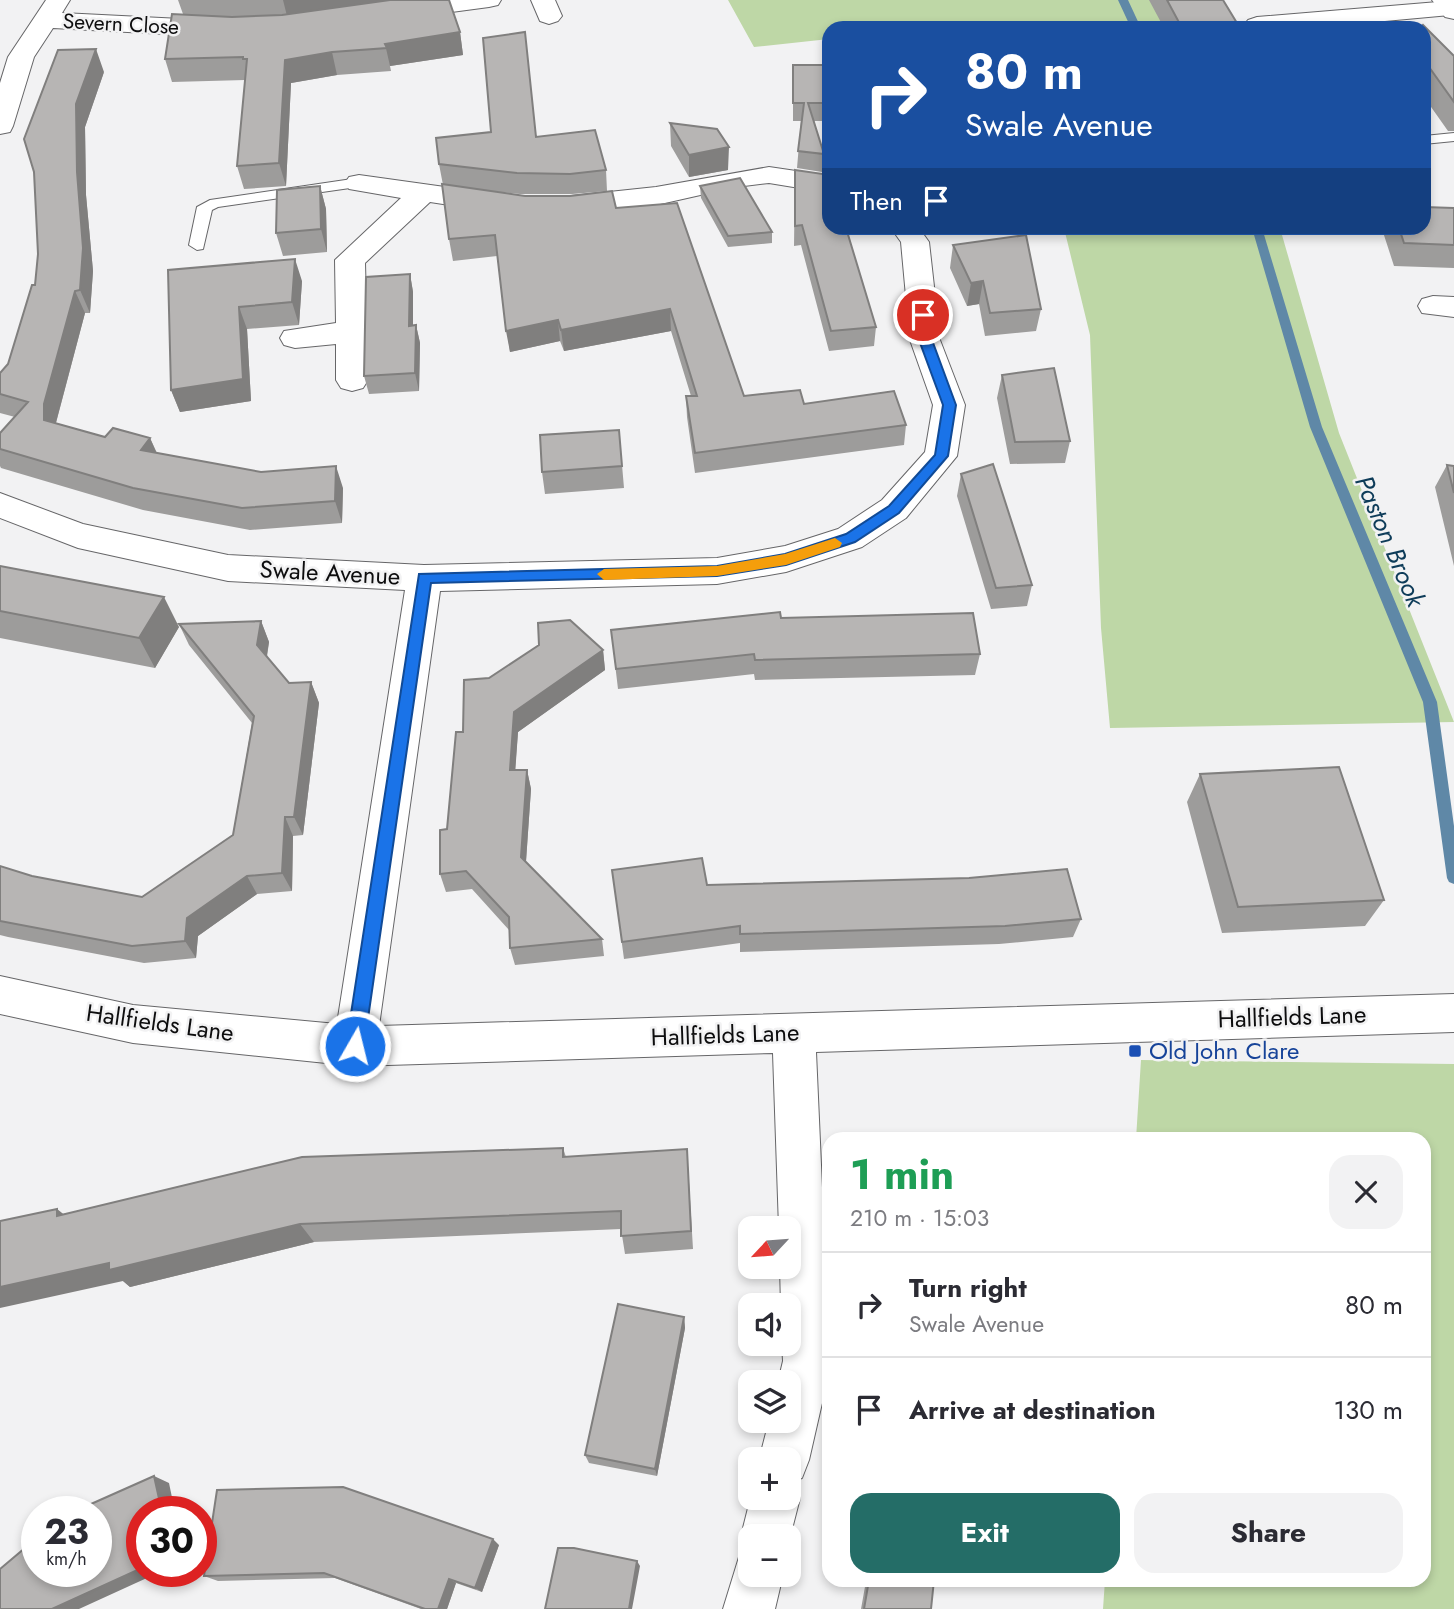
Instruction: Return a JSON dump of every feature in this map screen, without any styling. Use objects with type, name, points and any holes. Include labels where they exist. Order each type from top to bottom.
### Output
[{"type":"street","points":[[376,15],[489,0]]},
{"type":"street","points":[[1297,21],[1449,6]]},
{"type":"street","points":[[0,126],[4,96],[21,57],[51,10]]},
{"type":"street","name":"Severn Close","points":[[51,10],[251,29]]},
{"type":"street","points":[[359,183],[527,206],[572,206],[656,196],[769,175],[822,184]]},
{"type":"street","points":[[352,380],[350,260],[425,191]]},
{"type":"street","name":"Swale Avenue","points":[[0,505],[78,535],[228,568],[424,578],[717,571],[786,559],[850,538],[894,509],[941,456],[949,405],[925,340],[915,242],[910,235]]},
{"type":"street","points":[[295,338],[350,332]]},
{"type":"street","points":[[355,1046],[424,578]]},
{"type":"street","name":"Hallfields Lane","points":[[0,995],[133,1024],[355,1046],[1446,1012]]},
{"type":"street","points":[[787,1447],[807,1361],[794,1032]]},
{"type":"street","points":[[749,1609],[754,1587]]},
{"type":"lane","points":[[1431,139],[1454,137]]},
{"type":"lane","points":[[197,245],[205,207],[215,203],[359,183]]},
{"type":"green space","points":[[728,0],[1154,0],[1166,21],[822,21],[822,40],[754,47]]},
{"type":"green space","points":[[1066,235],[1282,235],[1339,433],[1454,722],[1110,728],[1101,628],[1090,335]]},
{"type":"green space","points":[[1141,1060],[1454,1064],[1454,1609],[1103,1609],[1105,1587],[1431,1587],[1431,1132],[1136,1132]]},
{"type":"building","points":[[390,0],[449,0],[460,32],[385,44],[387,48],[332,52],[285,60],[279,163],[237,166],[247,59],[165,59],[172,14],[232,17],[282,15]]},
{"type":"building","points":[[1167,0],[1223,0],[1236,21],[1178,21]]},
{"type":"building","points":[[525,32],[536,137],[595,130],[606,170],[570,174],[517,173],[439,164],[436,138],[491,132],[483,38]]},
{"type":"building","points":[[1431,33],[1454,56],[1454,102],[1431,70]]},
{"type":"building","points":[[96,49],[76,104],[77,172],[83,248],[80,290],[75,291],[44,404],[44,420],[105,437],[113,428],[150,438],[141,450],[261,472],[336,466],[335,501],[242,508],[133,488],[0,449],[0,433],[28,402],[0,394],[0,373],[8,364],[32,285],[35,285],[38,254],[34,172],[24,139],[58,50]]},
{"type":"building","points":[[793,65],[822,65],[822,103],[808,103],[822,154],[798,151],[804,103],[793,103]]},
{"type":"building","points":[[670,123],[717,129],[729,147],[689,155]]},
{"type":"building","points":[[795,170],[822,174],[822,235],[848,235],[876,327],[831,331],[802,225],[795,226]]},
{"type":"building","points":[[740,178],[772,232],[728,236],[700,186]]},
{"type":"building","points":[[442,184],[525,196],[570,196],[612,191],[616,208],[677,203],[744,396],[800,390],[804,404],[894,391],[906,425],[695,453],[686,396],[697,396],[670,309],[561,330],[558,320],[506,331],[495,235],[449,239]]},
{"type":"building","points":[[320,186],[321,229],[276,233],[277,190]]},
{"type":"building","points":[[1431,207],[1454,208],[1454,245],[1404,243],[1401,235],[1431,235]]},
{"type":"building","points":[[1026,235],[1041,309],[990,313],[983,281],[971,283],[953,245]]},
{"type":"building","points":[[295,259],[292,302],[239,307],[243,379],[171,390],[168,270]]},
{"type":"building","points":[[410,274],[409,326],[416,325],[415,373],[364,376],[366,277]]},
{"type":"building","points":[[1054,368],[1070,441],[1015,442],[1002,375]]},
{"type":"building","points":[[619,430],[622,466],[542,472],[540,435]]},
{"type":"building","points":[[993,464],[1032,585],[996,588],[961,474]]},
{"type":"building","points":[[1447,465],[1454,466],[1454,493]]},
{"type":"building","points":[[0,566],[164,597],[139,638],[0,611]]},
{"type":"building","points":[[780,612],[781,618],[973,613],[980,654],[755,660],[754,654],[616,669],[611,630]]},
{"type":"building","points":[[570,620],[603,650],[514,712],[510,770],[527,770],[521,857],[602,939],[510,948],[509,917],[466,871],[440,874],[440,830],[447,829],[456,732],[463,732],[464,680],[489,678],[539,645],[538,623]]},
{"type":"building","points":[[261,621],[257,645],[289,683],[311,682],[294,817],[285,817],[282,873],[247,876],[187,918],[185,941],[132,946],[0,921],[0,866],[32,876],[142,897],[233,835],[254,716],[179,624]]},
{"type":"building","points":[[1339,767],[1384,900],[1238,907],[1200,774]]},
{"type":"building","points":[[702,858],[707,885],[969,878],[1067,869],[1081,919],[1005,926],[740,934],[740,926],[622,942],[612,870]]},
{"type":"building","points":[[563,1148],[563,1157],[687,1149],[691,1231],[621,1236],[621,1211],[300,1224],[109,1270],[109,1263],[0,1287],[0,1221],[57,1209],[57,1216],[302,1157]]},
{"type":"building","points":[[618,1304],[684,1317],[655,1469],[585,1455]]},
{"type":"building","points":[[154,1476],[158,1496],[126,1496],[126,1575],[112,1582],[112,1496],[109,1496]]},
{"type":"building","points":[[343,1487],[493,1539],[475,1588],[449,1579],[438,1609],[425,1609],[324,1573],[217,1576],[217,1490]]},
{"type":"building","points":[[558,1548],[574,1548],[637,1561],[629,1609],[545,1609]]},
{"type":"building","points":[[21,1551],[21,1587],[100,1587],[52,1609],[0,1609],[0,1569]]},
{"type":"building","points":[[868,1587],[933,1587],[931,1609],[864,1609]]},
{"type":"waterway","name":"Paston Brook","points":[[1123,0],[1133,21]]},
{"type":"waterway","name":"Paston Brook","points":[[1259,235],[1316,427],[1430,702],[1454,878]]},
{"type":"slow traffic","points":[[604,574],[717,571],[786,559],[835,543]]},
{"type":"place","name":"Old John Clare","points":[[1135,1051]]},
{"type":"route","points":[[355,1046],[424,578],[717,571],[786,559],[850,538],[894,509],[941,456],[949,405],[925,340],[923,315]]}]
